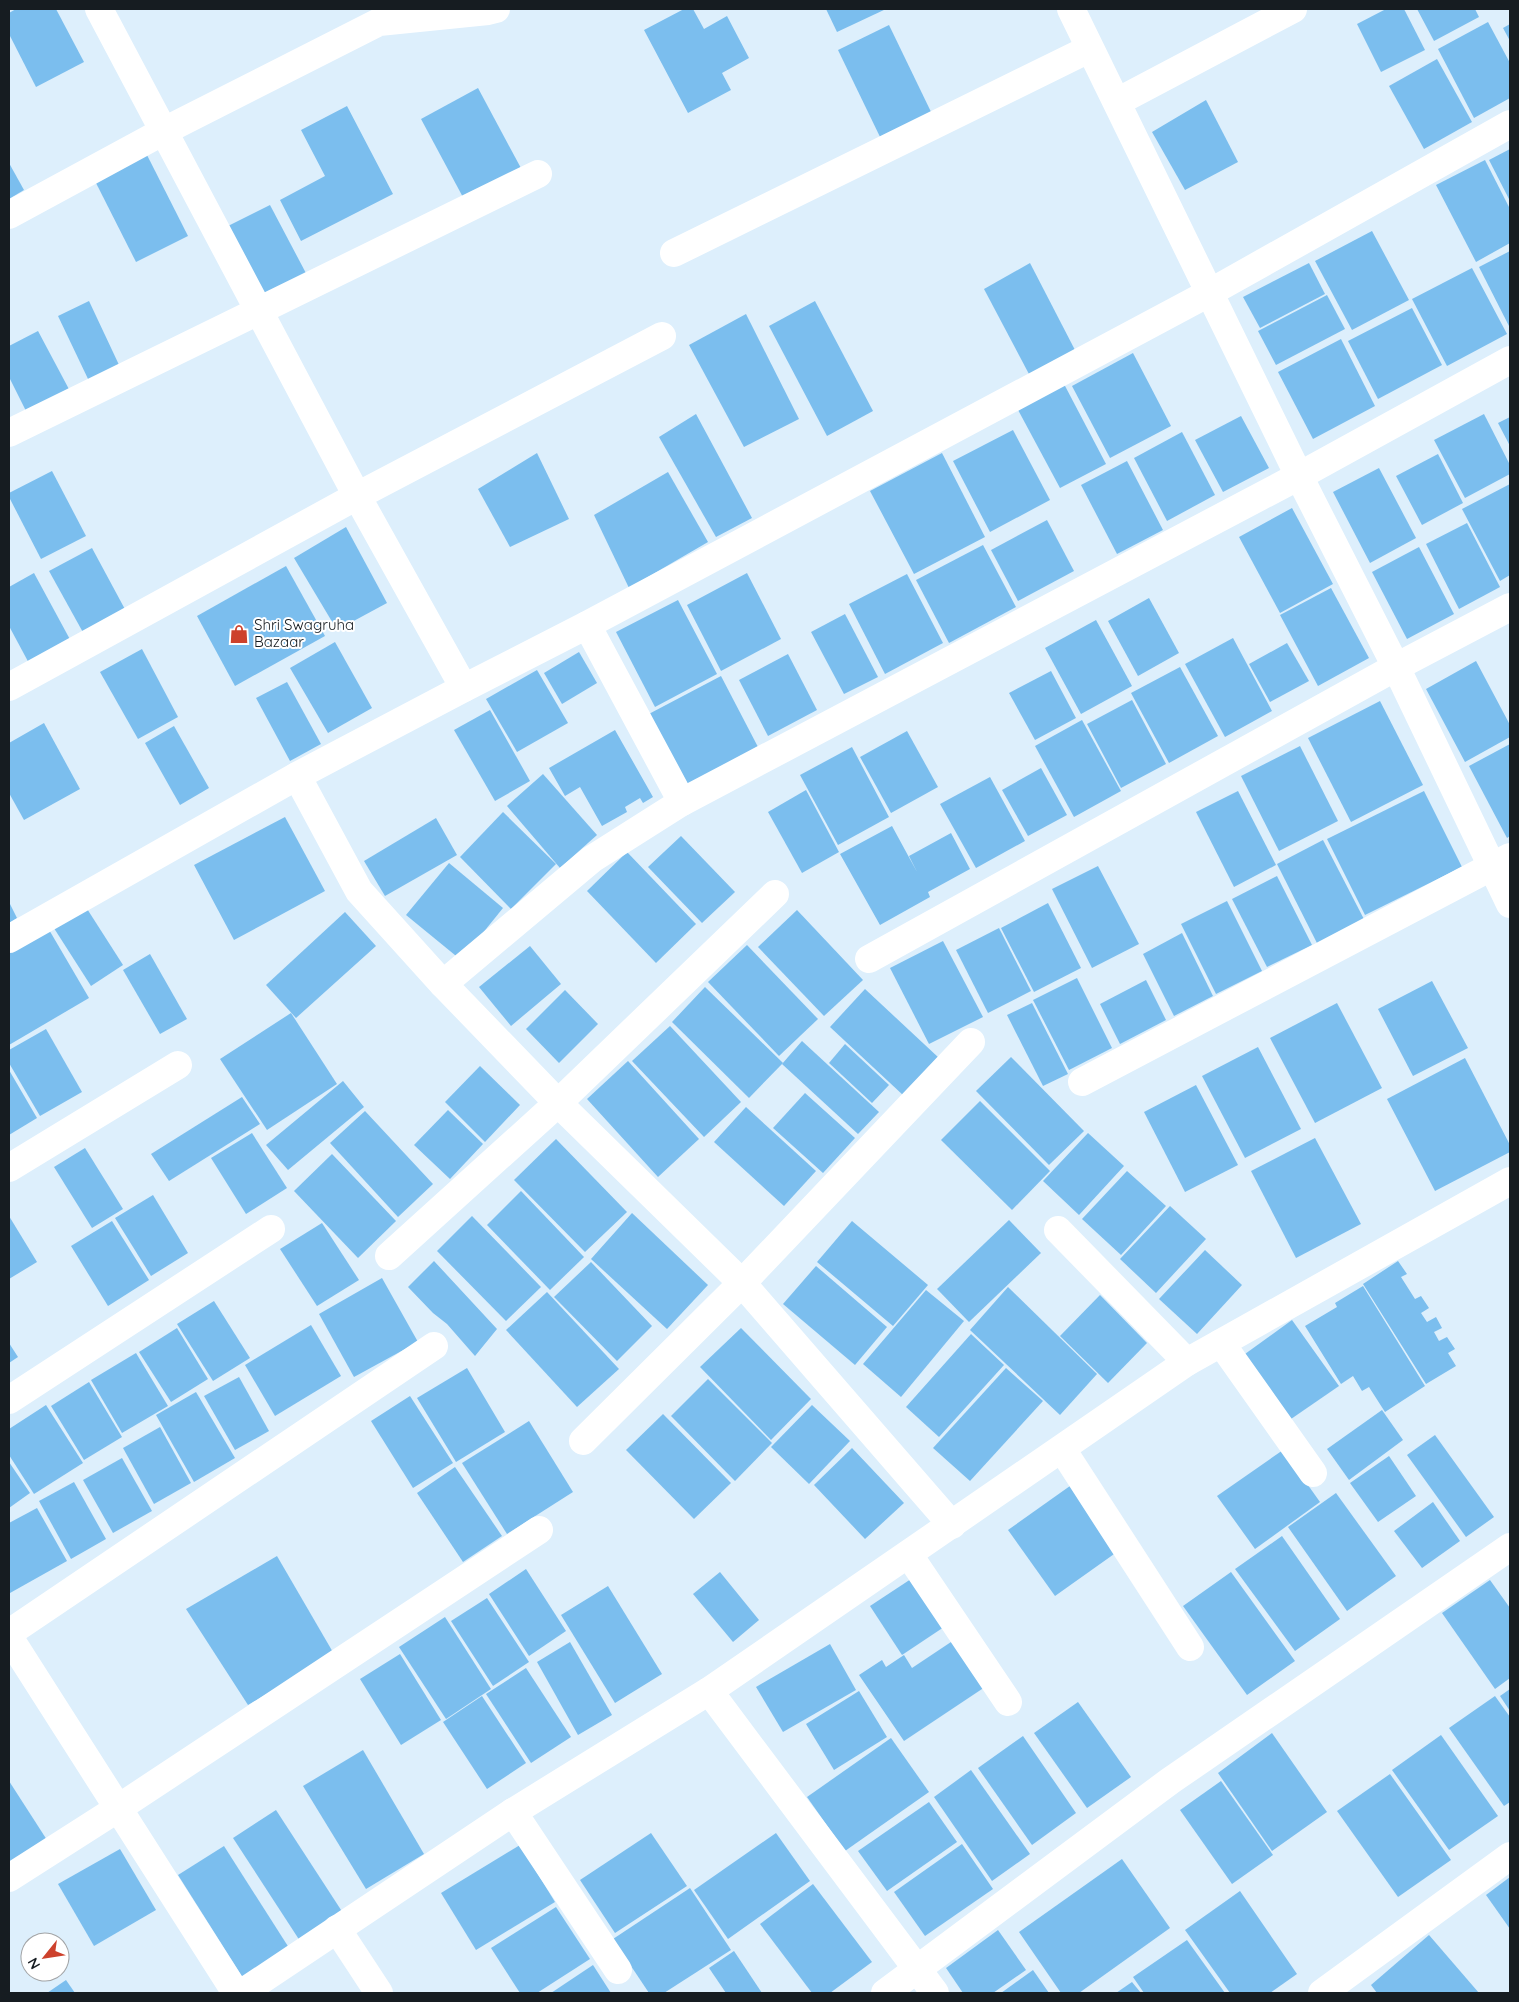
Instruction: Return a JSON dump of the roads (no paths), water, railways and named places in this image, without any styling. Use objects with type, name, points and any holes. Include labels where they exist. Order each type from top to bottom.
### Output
[{"type":"street","points":[[99,9],[357,496],[464,688]]},
{"type":"street","points":[[9,215],[164,131],[379,22],[488,12],[496,9]]},
{"type":"street","points":[[1071,9],[1298,476],[1396,668],[1501,862],[1510,904]]},
{"type":"street","points":[[1117,102],[1293,9]]},
{"type":"street","points":[[674,253],[1089,49]]},
{"type":"street","points":[[9,939],[297,776],[587,626],[1209,293],[1510,124]]},
{"type":"street","points":[[9,434],[538,174]]},
{"type":"street","points":[[9,687],[357,496],[662,336]]},
{"type":"street","points":[[443,984],[592,859],[682,802],[1298,476],[1510,360]]},
{"type":"street","points":[[869,959],[1510,607]]},
{"type":"street","points":[[587,626],[682,802]]},
{"type":"street","points":[[297,776],[359,891],[443,984],[558,1103],[742,1283],[952,1525]]},
{"type":"street","points":[[1082,1082],[1501,862]]},
{"type":"street","points":[[389,1256],[558,1103],[775,894]]},
{"type":"street","points":[[583,1441],[742,1283],[972,1042]]},
{"type":"street","points":[[9,1168],[178,1065]]},
{"type":"street","points":[[242,1993],[513,1812],[709,1691],[1187,1362],[1510,1181]]},
{"type":"street","points":[[9,1400],[271,1230]]},
{"type":"street","points":[[1058,1230],[1187,1362]]},
{"type":"street","points":[[1221,1343],[1313,1473]]},
{"type":"street","points":[[9,1633],[434,1346]]},
{"type":"street","points":[[1062,1449],[1190,1647]]},
{"type":"street","points":[[9,1878],[118,1809],[539,1530]]},
{"type":"street","points":[[885,1993],[1170,1780],[1510,1547]]},
{"type":"street","points":[[909,1554],[1008,1702]]},
{"type":"street","points":[[9,1637],[236,1993]]},
{"type":"street","points":[[709,1691],[935,1993]]},
{"type":"street","points":[[513,1812],[618,1970]]},
{"type":"street","points":[[1322,1993],[1510,1856]]},
{"type":"street","points":[[337,1929],[379,1993]]},
{"type":"place","name":"Shri Swagruha Bazaar","points":[[239,634]]}]
